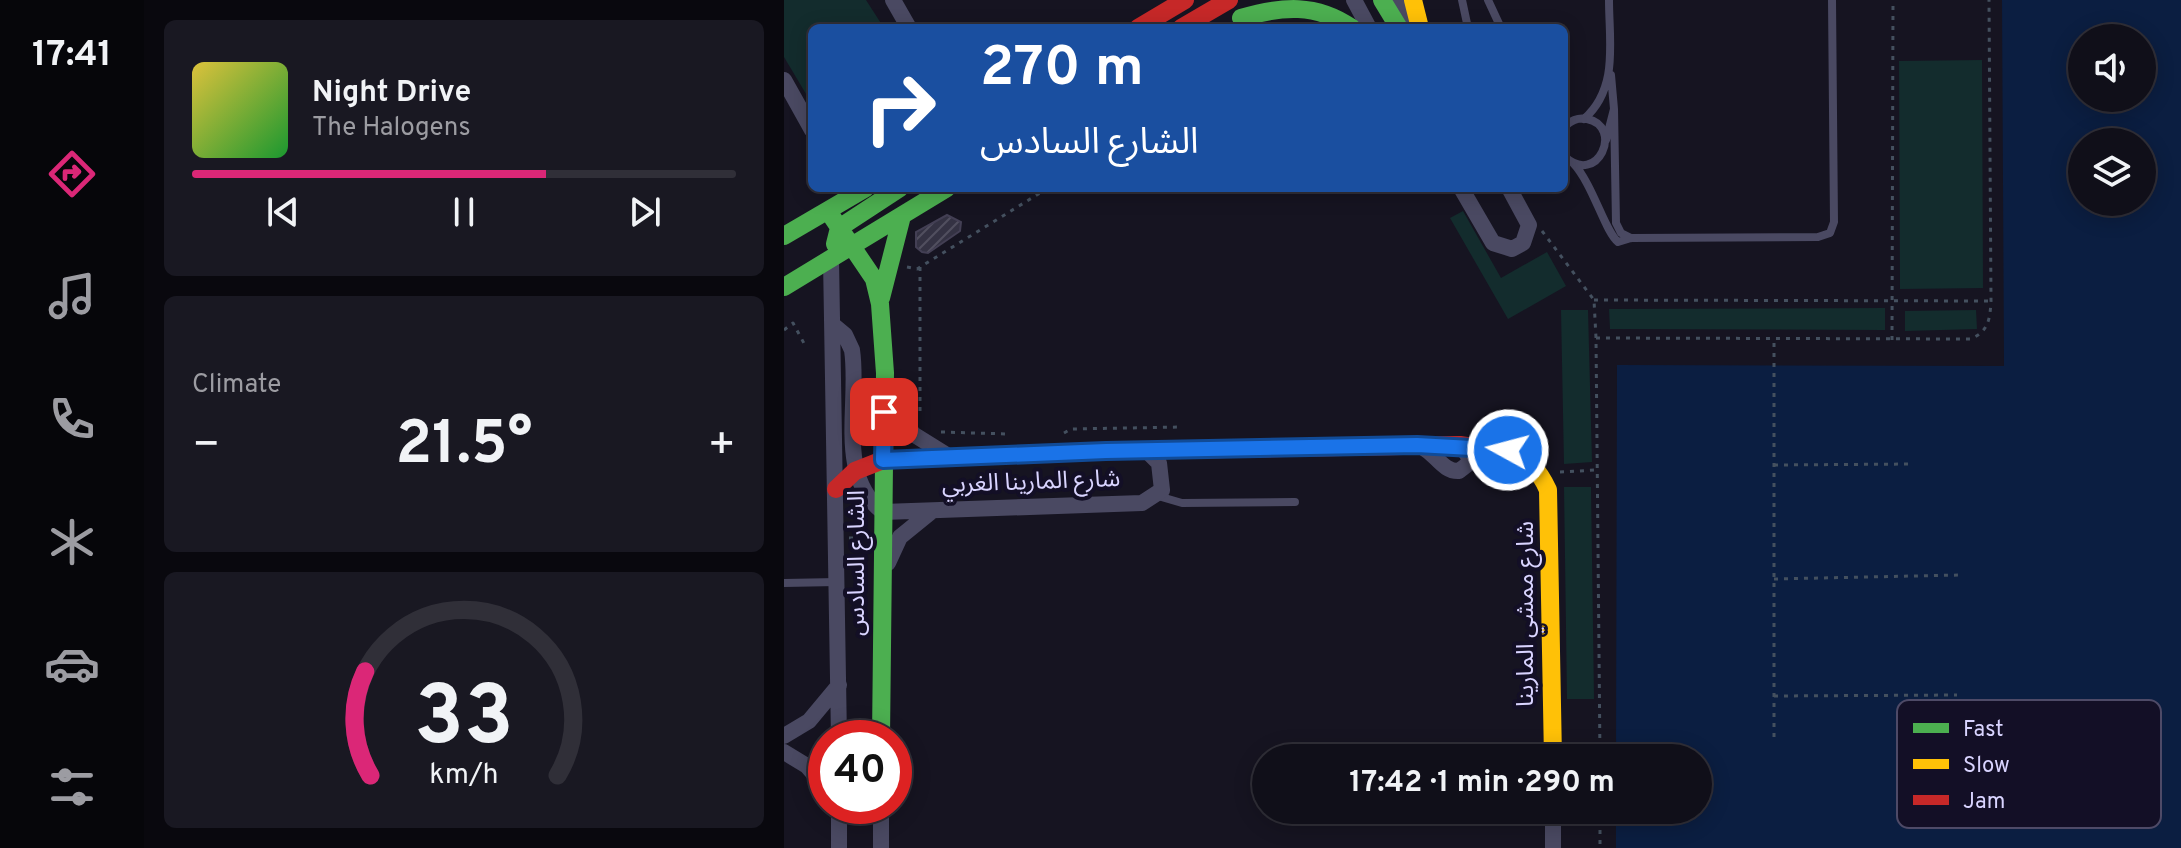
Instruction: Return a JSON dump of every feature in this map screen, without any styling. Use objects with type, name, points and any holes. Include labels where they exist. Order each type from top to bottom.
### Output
[{"type":"street","points":[[893,0],[907,24]]},
{"type":"street","points":[[1145,24],[1185,0]]},
{"type":"street","points":[[1188,24],[1229,0]]},
{"type":"street","points":[[1231,24],[1272,0]]},
{"type":"street","points":[[1354,0],[1367,24]]},
{"type":"street","points":[[1382,0],[1397,24]]},
{"type":"street","points":[[1398,0],[1414,24]]},
{"type":"street","points":[[1413,0],[1416,24]]},
{"type":"street","points":[[1241,18],[1286,4],[1308,3],[1326,8],[1347,24]]},
{"type":"street","points":[[784,80],[808,123]]},
{"type":"street","points":[[784,236],[859,192]]},
{"type":"street","points":[[831,259],[839,228],[894,192]]},
{"type":"street","points":[[784,287],[941,192]]},
{"type":"street","points":[[1464,192],[1498,247],[1518,247],[1527,238],[1529,225],[1511,192]]},
{"type":"street","name":"الشارع السادس","points":[[828,211],[874,279],[880,304],[884,388],[881,720]]},
{"type":"street","points":[[880,304],[887,263],[902,216]]},
{"type":"street","name":"الشارع السادس","points":[[831,259],[839,720]]},
{"type":"street","points":[[833,325],[845,335],[853,357],[855,471],[862,490],[883,512]]},
{"type":"street","points":[[884,388],[913,434],[951,457]]},
{"type":"street","points":[[1417,445],[1430,451],[1452,472],[1463,470],[1468,464],[1467,451],[1460,445]]},
{"type":"street","name":"شارع المارينا الغربي","points":[[836,489],[855,471],[883,460],[1147,451],[1460,445],[1508,450],[1540,472]]},
{"type":"street","points":[[1158,496],[1162,476],[1174,461],[1192,450]]},
{"type":"street","name":"شارع المارينا الغربي","points":[[1147,451],[1159,463],[1162,476]]},
{"type":"street","name":"شارع ممشي المارينا","points":[[1540,472],[1548,490],[1551,513],[1553,744]]},
{"type":"street","name":"شارع المارينا الغربي","points":[[883,512],[1128,504],[1158,496]]},
{"type":"street","points":[[882,579],[900,537],[932,511]]},
{"type":"street","points":[[784,736],[809,721],[839,685]]},
{"type":"street","points":[[784,752],[808,767]]},
{"type":"street","points":[[838,824],[839,848]]},
{"type":"street","points":[[881,824],[881,848]]},
{"type":"street","points":[[1553,824],[1553,848]]},
{"type":"lane","points":[[1462,0],[1467,24]]},
{"type":"lane","points":[[1488,0],[1499,24]]},
{"type":"lane","points":[[1609,0],[1615,218],[1618,229],[1631,238]]},
{"type":"lane","points":[[1568,161],[1592,187],[1611,236],[1623,242],[1631,238],[1818,237],[1830,233],[1834,222],[1832,0]]},
{"type":"lane","points":[[1568,122],[1584,119],[1600,102],[1610,71]]},
{"type":"lane","points":[[1568,160],[1586,165],[1598,159],[1614,109]]},
{"type":"lane","points":[[1584,119],[1599,126],[1605,141]]},
{"type":"lane","points":[[1158,496],[1182,503],[1295,502]]},
{"type":"lane","points":[[784,583],[838,582]]},
{"type":"path","points":[[1892,340],[1893,0]]},
{"type":"path","points":[[1596,338],[1892,340],[1977,337],[1989,322],[1991,301],[1989,0]]},
{"type":"path","points":[[887,263],[920,267],[1042,192]]},
{"type":"path","points":[[1529,225],[1540,229],[1594,300],[1600,744]]},
{"type":"path","points":[[920,267],[920,419]]},
{"type":"path","points":[[1594,300],[1991,301]]},
{"type":"path","points":[[784,330],[793,323],[806,347]]},
{"type":"path","points":[[1774,339],[1774,737]]},
{"type":"path","points":[[1060,435],[1071,429],[1182,427]]},
{"type":"path","points":[[935,432],[1013,434]]},
{"type":"path","points":[[1774,465],[1913,464]]},
{"type":"path","points":[[1540,472],[1597,470]]},
{"type":"path","points":[[837,538],[858,538],[858,532],[882,531]]},
{"type":"path","points":[[1774,579],[1960,575]]},
{"type":"path","points":[[1774,696],[1957,695]]},
{"type":"path","points":[[1600,824],[1600,848]]},
{"type":"green space","points":[[784,0],[866,0],[881,24],[808,24],[808,97],[784,57]]},
{"type":"green space","points":[[1982,60],[1983,288],[1900,289],[1899,61]]},
{"type":"green space","points":[[1463,211],[1501,278],[1547,252],[1566,286],[1508,319],[1450,218]]},
{"type":"green space","points":[[1885,308],[1885,330],[1610,329],[1609,309]]},
{"type":"green space","points":[[1561,310],[1588,310],[1592,462],[1564,464]]},
{"type":"green space","points":[[1976,310],[1977,329],[1905,331],[1905,311]]},
{"type":"green space","points":[[1564,487],[1591,487],[1594,699],[1567,699]]},
{"type":"water","points":[[2002,0],[2181,0],[2181,848],[1616,848],[1616,824],[1712,824],[1712,744],[1616,744],[1617,365],[2004,366]]},
{"type":"building","points":[[947,215],[961,222],[960,231],[928,253],[922,252],[916,247],[916,232]]},
{"type":"traffic: fast","points":[[1382,0],[1397,24]]},
{"type":"traffic: fast","points":[[1241,18],[1298,9],[1325,14],[1346,24]]},
{"type":"traffic: fast","points":[[784,236],[859,192]]},
{"type":"traffic: fast","points":[[835,244],[839,228],[894,192]]},
{"type":"traffic: fast","points":[[784,287],[940,192]]},
{"type":"traffic: fast","points":[[828,211],[874,279],[880,304],[885,373],[881,720]]},
{"type":"traffic: fast","points":[[881,298],[902,216]]},
{"type":"traffic: slow","points":[[1413,0],[1419,24]]},
{"type":"traffic: slow","points":[[1507,452],[1532,466],[1548,490],[1553,744]]},
{"type":"traffic: jam","points":[[1145,24],[1185,0]]},
{"type":"traffic: jam","points":[[1188,24],[1229,0]]},
{"type":"traffic: jam","points":[[836,489],[855,471],[883,460],[1106,451],[1460,445],[1507,452]]},
{"type":"route","points":[[884,412],[883,460],[1106,451],[1417,445],[1508,450]]}]
